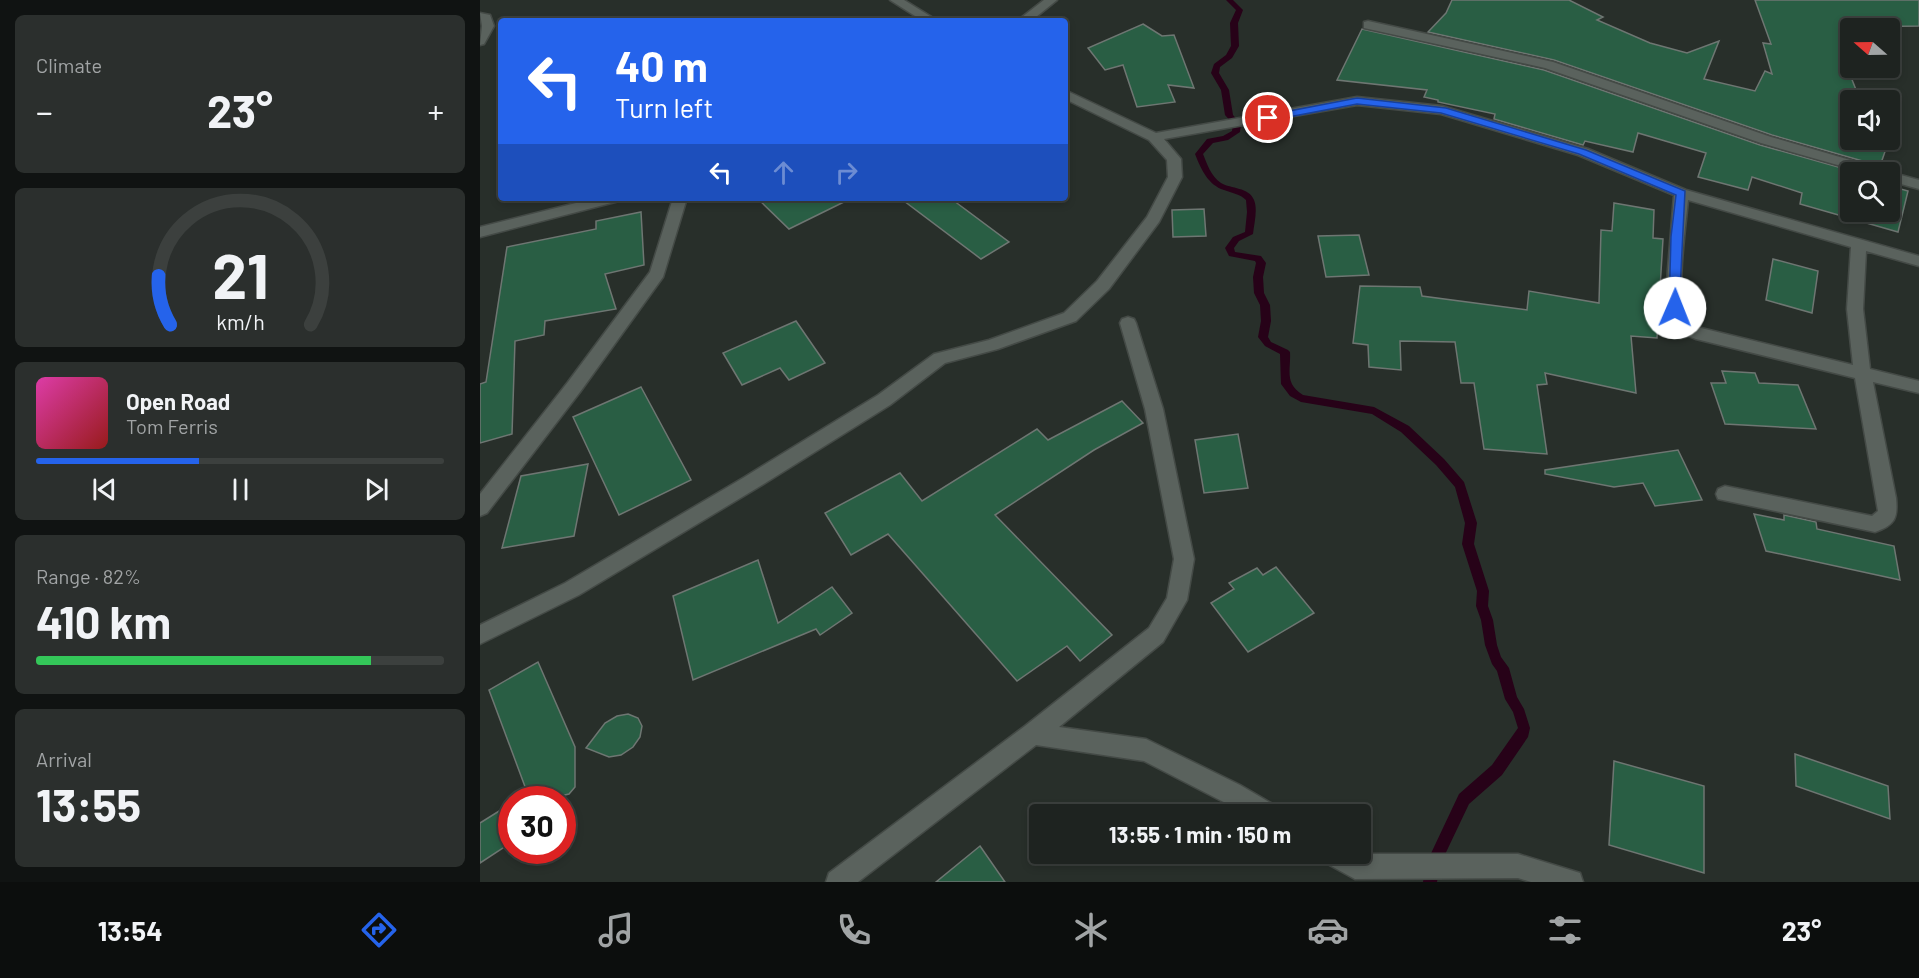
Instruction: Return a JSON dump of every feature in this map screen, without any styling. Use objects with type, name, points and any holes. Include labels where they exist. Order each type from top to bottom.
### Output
[{"type":"street","points":[[896,0],[927,18]]},
{"type":"street","points":[[1027,18],[1051,0]]},
{"type":"street","points":[[480,17],[486,18],[488,26],[480,41]]},
{"type":"street","points":[[1368,25],[1549,65],[1766,140],[1842,162]]},
{"type":"street","points":[[480,635],[572,589],[750,483],[884,400],[940,358],[992,345],[1070,317],[1103,285],[1154,219],[1175,177],[1174,159],[1154,137],[1068,95]]},
{"type":"street","points":[[1154,137],[1357,101],[1442,110],[1582,152],[1681,194],[1919,261]]},
{"type":"street","points":[[1900,179],[1919,185]]},
{"type":"street","points":[[1681,194],[1675,308],[1679,322],[1696,333],[1919,387]]},
{"type":"street","points":[[480,232],[602,201]]},
{"type":"street","points":[[480,508],[574,387],[657,273],[679,201]]},
{"type":"street","points":[[1725,494],[1875,524],[1888,515],[1887,498],[1862,372],[1855,309],[1859,245]]},
{"type":"street","points":[[838,882],[1033,734],[1156,636],[1177,600],[1184,559],[1154,409],[1128,323]]},
{"type":"street","points":[[1033,734],[1146,750],[1251,804]]},
{"type":"street","points":[[1343,864],[1356,875],[1518,866],[1571,882]]},
{"type":"building","points":[[1452,0],[1569,0],[1603,17],[1597,20],[1650,43],[1687,53],[1719,41],[1704,79],[1755,91],[1765,71],[1772,74],[1763,43],[1771,44],[1755,0],[1919,0],[1919,26],[1900,26],[1900,18],[1840,18],[1840,78],[1851,78],[1856,90],[1840,90],[1840,150],[1886,150],[1881,162],[1866,162],[1772,135],[1554,60],[1428,32],[1446,13]]},
{"type":"building","points":[[1143,24],[1162,36],[1174,35],[1194,88],[1168,85],[1175,102],[1137,107],[1123,65],[1105,70],[1088,48]]},
{"type":"building","points":[[1362,29],[1544,70],[1760,145],[1840,168],[1840,215],[1800,204],[1802,193],[1752,177],[1748,190],[1698,177],[1706,153],[1638,133],[1633,152],[1585,141],[1583,145],[1494,119],[1495,114],[1438,102],[1438,100],[1424,97],[1427,90],[1337,80]]},
{"type":"building","points":[[1900,189],[1908,191],[1898,232],[1863,222],[1900,222]]},
{"type":"building","points":[[760,201],[846,201],[789,229]]},
{"type":"building","points":[[904,201],[954,201],[1009,242],[981,259]]},
{"type":"building","points":[[1614,203],[1654,210],[1653,238],[1663,239],[1657,338],[1631,336],[1636,393],[1545,373],[1547,384],[1537,385],[1547,454],[1484,449],[1474,383],[1461,383],[1455,342],[1400,341],[1401,370],[1369,367],[1368,345],[1353,343],[1360,286],[1420,287],[1422,296],[1527,310],[1529,291],[1599,303],[1601,230],[1612,231]]},
{"type":"building","points":[[1204,209],[1206,236],[1173,237],[1172,210]]},
{"type":"building","points":[[641,212],[644,265],[605,274],[616,309],[545,321],[544,335],[515,341],[512,434],[480,443],[480,384],[486,382],[507,247],[596,229],[596,221]]},
{"type":"building","points":[[1359,235],[1369,275],[1326,277],[1318,236]]},
{"type":"building","points":[[1773,259],[1818,271],[1812,313],[1766,300]]},
{"type":"building","points":[[796,321],[825,363],[789,380],[780,368],[742,385],[723,353]]},
{"type":"building","points":[[1722,371],[1755,373],[1759,383],[1798,385],[1816,429],[1725,424],[1711,383],[1726,383]]},
{"type":"building","points":[[641,387],[691,480],[619,515],[573,417]]},
{"type":"building","points":[[1122,401],[1143,423],[1094,450],[995,515],[1112,635],[1080,661],[1067,646],[1017,681],[888,534],[851,555],[825,513],[900,473],[922,501],[1037,429],[1048,440]]},
{"type":"building","points":[[1238,434],[1248,488],[1204,493],[1195,440]]},
{"type":"building","points":[[1678,450],[1702,500],[1655,506],[1643,483],[1614,487],[1545,474],[1545,470]]},
{"type":"building","points":[[588,464],[574,536],[502,548],[521,476]]},
{"type":"building","points":[[1754,514],[1784,520],[1784,515],[1816,522],[1817,529],[1894,546],[1900,580],[1766,551]]},
{"type":"building","points":[[758,560],[778,623],[832,587],[852,613],[820,635],[816,629],[693,680],[673,596]]},
{"type":"building","points":[[1276,567],[1314,613],[1248,652],[1211,603],[1234,589],[1229,583],[1257,568],[1263,575]]},
{"type":"building","points":[[538,662],[575,747],[575,786],[525,786],[489,690]]},
{"type":"building","points":[[628,714],[638,718],[642,726],[640,737],[633,747],[621,755],[609,757],[586,748],[605,723],[617,716]]},
{"type":"building","points":[[1795,754],[1888,786],[1890,819],[1796,786]]},
{"type":"building","points":[[1614,761],[1704,786],[1704,873],[1609,845]]},
{"type":"building","points":[[498,812],[498,851],[480,863],[480,823]]},
{"type":"building","points":[[980,846],[1005,882],[936,882]]},
{"type":"waterway","points":[[1229,0],[1240,10],[1234,23],[1235,46],[1229,56],[1217,66],[1215,73],[1225,90],[1229,115],[1237,124],[1236,132],[1225,138],[1210,141],[1199,154],[1206,170],[1216,183],[1244,194],[1250,200],[1249,234],[1236,239],[1229,248],[1232,254],[1258,258],[1261,263],[1258,277],[1259,293],[1265,305],[1266,321],[1263,337],[1268,344],[1285,352],[1286,384],[1294,393],[1301,398],[1374,411],[1405,429],[1440,462],[1460,485],[1471,523],[1468,544],[1483,591],[1482,606],[1491,645],[1496,660],[1503,668],[1511,699],[1518,709],[1524,728],[1523,733],[1497,770],[1464,799],[1433,864],[1430,882]]},
{"type":"route","points":[[1268,118],[1357,101],[1442,110],[1582,152],[1681,194],[1675,308]]}]
